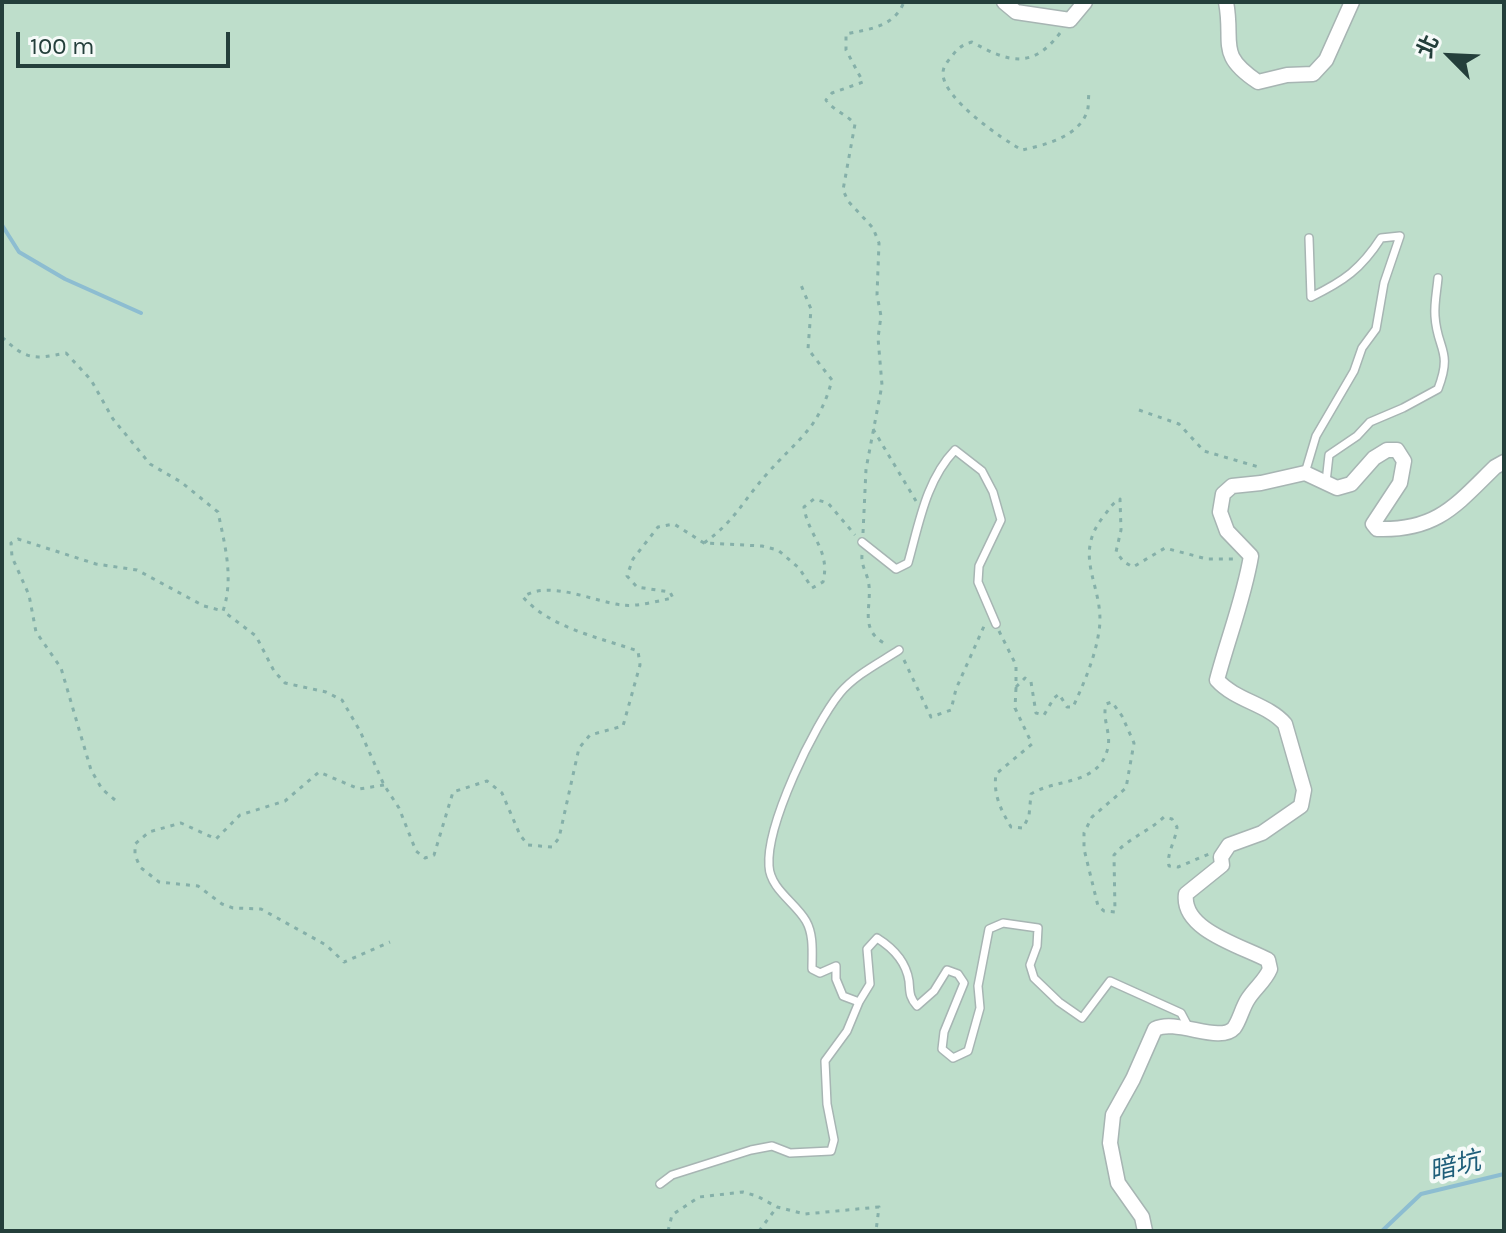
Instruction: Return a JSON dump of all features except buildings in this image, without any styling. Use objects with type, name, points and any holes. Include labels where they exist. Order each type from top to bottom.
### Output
[{"type":"street","points":[[1004,2],[1016,12],[1070,20],[1085,2]]},
{"type":"street","points":[[1226,2],[1227,51],[1238,69],[1258,82],[1287,75],[1313,74],[1326,60],[1352,2]]},
{"type":"street","points":[[1145,1231],[1142,1217],[1118,1183],[1110,1143],[1113,1115],[1155,1029],[1161,1026],[1189,1028],[1223,1035],[1233,1030],[1249,998],[1266,979],[1270,969],[1268,960],[1232,944],[1199,924],[1190,914],[1185,902],[1186,894],[1222,865],[1221,857],[1229,845],[1262,833],[1301,806],[1304,790],[1285,724],[1278,716],[1241,699],[1217,680],[1244,595],[1251,556],[1227,531],[1220,512],[1223,494],[1232,486],[1305,473],[1337,488],[1351,484],[1374,458],[1387,450],[1397,450],[1404,461],[1400,483],[1373,524],[1377,529],[1398,529],[1446,514],[1504,462]]},
{"type":"lane","points":[[1305,473],[1316,436],[1354,371],[1362,348],[1376,329],[1384,283],[1400,236],[1381,238],[1366,260],[1346,280],[1311,297],[1309,238]]},
{"type":"lane","points":[[1326,482],[1329,455],[1357,436],[1370,422],[1438,389],[1445,371],[1445,350],[1435,316],[1438,278]]},
{"type":"lane","points":[[862,542],[896,569],[908,563],[921,511],[941,464],[955,450],[982,471],[993,492],[1001,520],[979,566],[978,582],[996,624]]},
{"type":"lane","points":[[859,1002],[843,996],[836,979],[836,966],[820,973],[812,969],[812,941],[806,920],[786,900],[768,869],[773,837],[801,759],[820,721],[842,691],[899,650]]},
{"type":"lane","points":[[660,1184],[672,1175],[751,1150],[772,1146],[790,1153],[831,1151],[834,1140],[827,1104],[825,1061],[847,1031],[870,984],[867,949],[877,938],[891,946],[906,970],[909,998],[917,1006],[934,991],[947,970],[958,974],[964,983],[944,1032],[942,1049],[953,1058],[968,1051],[980,1008],[978,986],[989,929],[1003,923],[1038,928],[1037,946],[1030,965],[1034,978],[1059,1002],[1082,1018],[1110,981],[1181,1013],[1189,1028]]},
{"type":"path","points":[[904,2],[899,14],[881,27],[846,34],[846,50],[863,82],[832,93],[826,100],[855,124],[843,190],[848,201],[873,228],[879,243],[877,285],[881,316],[878,338],[882,385],[866,469],[861,562],[869,583],[866,617],[882,643],[899,650],[931,717],[951,710],[956,689],[985,623],[996,624],[1016,665],[1015,708],[1032,744],[996,774],[994,784],[999,807],[1011,827],[1023,828],[1029,816],[1031,794],[1044,785],[1082,779],[1100,765],[1109,746],[1103,715],[1106,704],[1112,702],[1134,743],[1126,788],[1092,817],[1084,833],[1084,849],[1094,892],[1098,906],[1104,911],[1115,912],[1114,855],[1125,842],[1149,830],[1164,817],[1172,819],[1177,827],[1176,839],[1167,859],[1169,866],[1178,867],[1210,854],[1221,857]]},
{"type":"path","points":[[1070,20],[1049,48],[1034,58],[1008,59],[972,42],[959,46],[943,74],[946,85],[982,122],[1022,150],[1045,145],[1069,134],[1087,114],[1089,93]]},
{"type":"path","points":[[704,543],[725,528],[767,474],[807,434],[824,407],[832,380],[808,349],[811,309],[801,285]]},
{"type":"path","points":[[2,337],[17,351],[33,359],[66,353],[91,380],[113,419],[150,464],[181,482],[218,512],[230,590],[223,611]]},
{"type":"path","points":[[1139,410],[1179,424],[1204,451],[1289,475]]},
{"type":"path","points":[[873,429],[921,511]]},
{"type":"path","points":[[115,800],[102,789],[91,770],[61,668],[36,632],[29,595],[12,557],[11,543],[18,539],[96,564],[137,570],[204,606],[223,611],[256,636],[274,671],[285,683],[326,692],[342,700],[360,731],[384,785],[399,808],[416,851],[425,858],[434,855],[453,792],[487,781],[502,793],[520,835],[528,845],[552,847],[559,838],[579,748],[590,735],[623,726],[640,665],[638,651],[583,633],[533,608],[523,597],[531,592],[576,593],[625,606],[673,598],[670,592],[637,587],[627,576],[633,559],[658,527],[674,524],[704,543],[762,546],[778,550],[799,568],[812,588],[823,582],[827,566],[805,517],[804,507],[814,499],[828,503],[862,542]]},
{"type":"path","points":[[1016,687],[1025,678],[1031,682],[1036,713],[1044,715],[1059,694],[1067,707],[1073,707],[1089,672],[1099,632],[1101,609],[1088,565],[1091,541],[1099,522],[1115,501],[1120,499],[1121,530],[1116,552],[1133,567],[1165,548],[1207,559],[1251,556]]},
{"type":"path","points":[[384,785],[359,789],[319,772],[285,801],[240,815],[216,839],[181,823],[149,832],[135,844],[135,855],[140,867],[159,882],[198,886],[222,904],[233,908],[261,909],[326,945],[344,962],[390,942]]},
{"type":"path","points":[[668,1231],[672,1215],[699,1197],[743,1192],[777,1207],[805,1214],[879,1207],[876,1231]]},
{"type":"path","points":[[759,1231],[777,1207]]},
{"type":"green space","points":[[2,2],[1504,2],[1504,1231],[2,1231]]},
{"type":"waterway","points":[[2,225],[19,252],[65,279],[141,313]]},
{"type":"waterway","name":"暗坑","points":[[1382,1231],[1421,1194],[1504,1174]]}]
